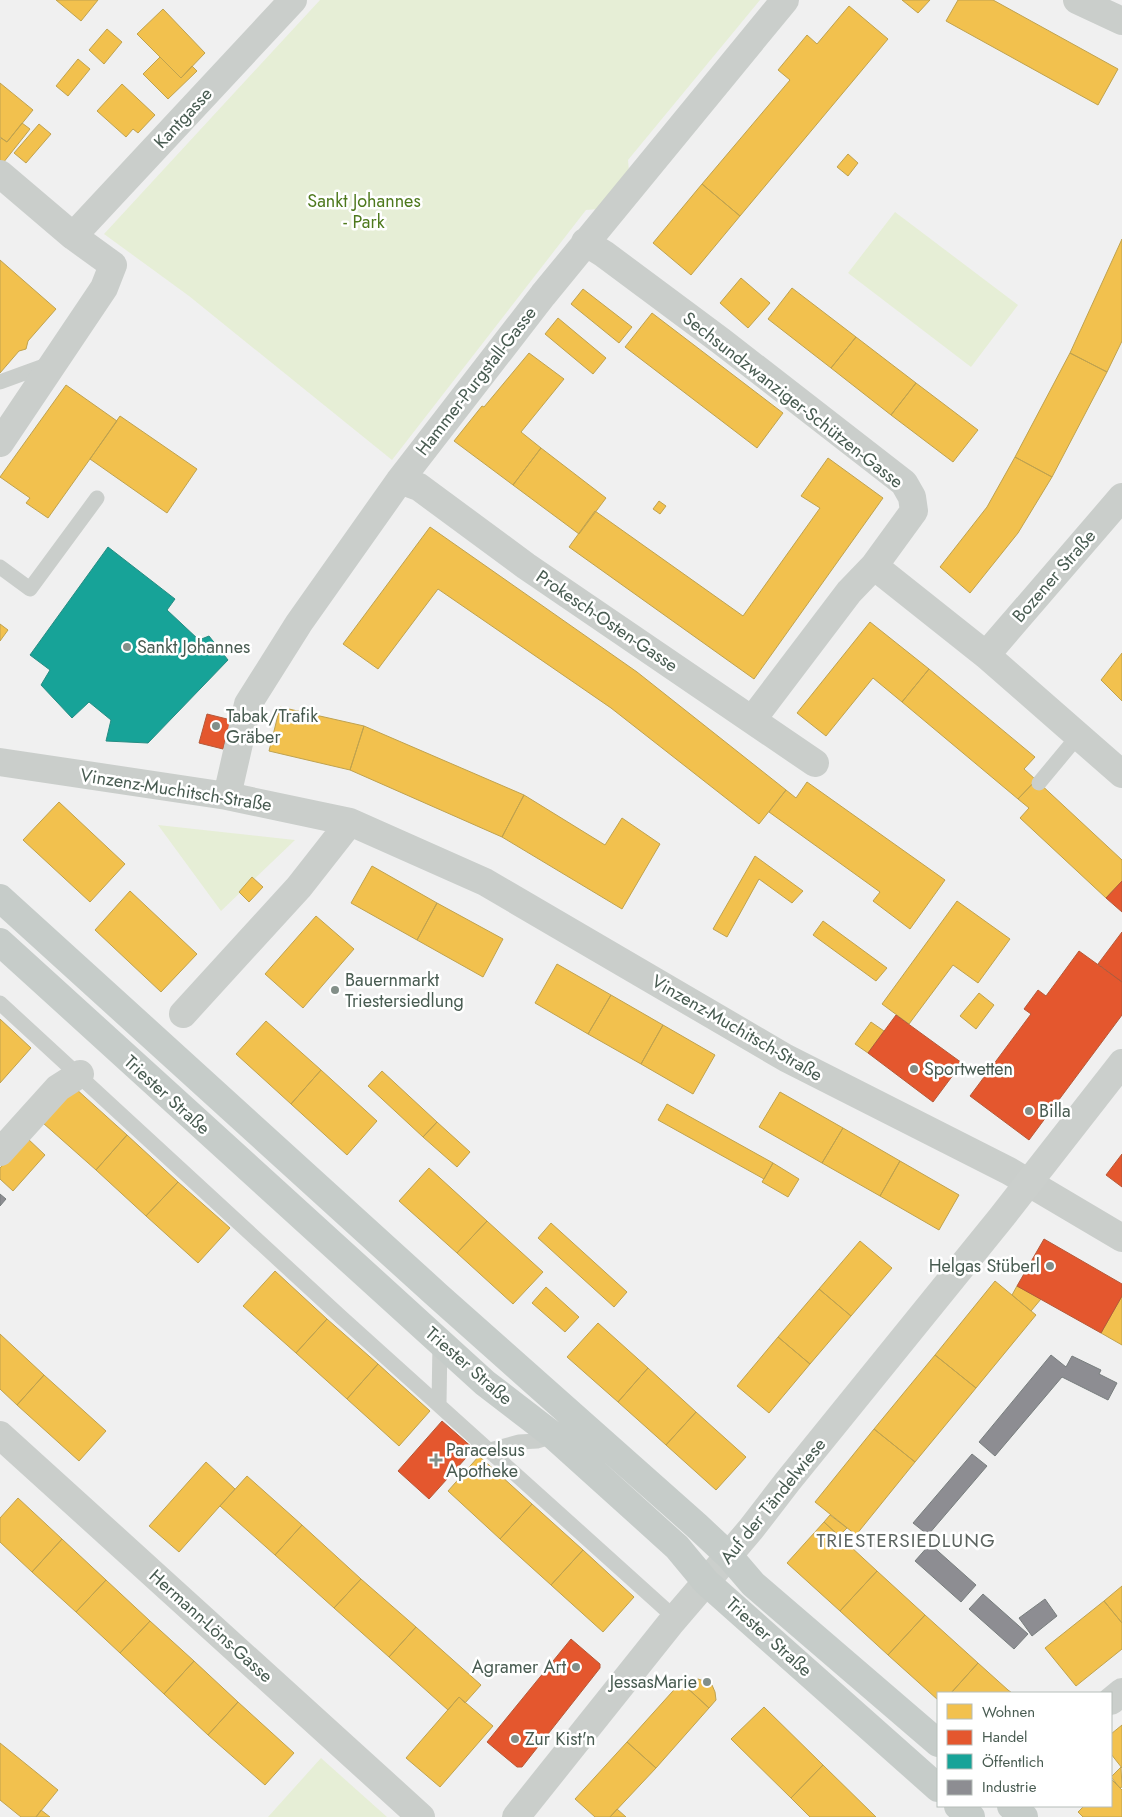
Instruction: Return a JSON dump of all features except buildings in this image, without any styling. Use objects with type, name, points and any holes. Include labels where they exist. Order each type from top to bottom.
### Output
[{"type":"main road","name":"Triester Straße","points":[[0,898],[438,1296],[697,1526],[729,1556],[753,1584],[937,1742]]},
{"type":"main road","name":"Triester Straße","points":[[0,942],[485,1383],[554,1436],[677,1547],[706,1582],[937,1787]]},
{"type":"main road","name":"Auf der Tändelwiese","points":[[706,1582],[729,1556],[1028,1184],[1122,1063]]},
{"type":"main road","points":[[959,1807],[971,1817]]},
{"type":"main road","points":[[1012,1807],[1024,1817]]},
{"type":"street","name":"Kantgasse","points":[[73,236],[293,0]]},
{"type":"street","name":"Hammer-Purgstall-Gasse","points":[[227,796],[248,704],[299,623],[400,480],[585,242],[785,0]]},
{"type":"street","points":[[1077,0],[1122,21]]},
{"type":"street","points":[[0,174],[73,236],[113,265],[104,288],[7,433]]},
{"type":"street","name":"Sechsundzwanziger-Schützen-Gasse","points":[[585,242],[721,341],[904,483],[912,497],[914,511],[874,566]]},
{"type":"street","name":"Prokesch-Osten-Gasse","points":[[400,480],[420,487],[526,566],[815,763]]},
{"type":"street","name":"Bozener Straße","points":[[986,654],[1122,497]]},
{"type":"street","points":[[752,720],[849,592],[874,566],[986,654],[1122,774]]},
{"type":"street","name":"Vinzenz-Muchitsch-Straße","points":[[0,762],[227,796],[350,822],[485,882],[786,1058],[997,1165],[1122,1238]]},
{"type":"street","points":[[183,1014],[299,887],[350,822]]},
{"type":"street","points":[[0,1152],[58,1088],[80,1074]]},
{"type":"street","name":"Hermann-Löns-Gasse","points":[[0,1435],[421,1817]]},
{"type":"street","name":"Auf der Tändelwiese","points":[[516,1817],[706,1582]]},
{"type":"street","points":[[1112,1700],[1122,1692]]},
{"type":"lane","points":[[0,382],[56,362]]},
{"type":"lane","points":[[0,568],[30,589],[97,498]]},
{"type":"lane","points":[[1038,783],[1078,736]]},
{"type":"lane","points":[[0,1003],[80,1074],[341,1317],[675,1618]]},
{"type":"lane","points":[[439,1404],[440,1342]]},
{"type":"lane","points":[[490,1450],[519,1442],[537,1441],[554,1436]]},
{"type":"green space","name":"Sankt Johannes - Park","points":[[320,0],[760,0],[628,160],[629,172],[598,209],[586,210],[392,460],[189,296],[104,234]]},
{"type":"green space","points":[[895,212],[1018,305],[971,367],[848,273]]},
{"type":"green space","points":[[158,825],[295,840],[221,911]]},
{"type":"green space","points":[[321,1758],[387,1817],[268,1817]]},
{"type":"place","name":"Sankt Johannes","points":[[127,647]]},
{"type":"place","name":"Tabak/Trafik Gräber","points":[[216,726]]},
{"type":"place","name":"Bauernmarkt Triestersiedlung","points":[[335,990]]},
{"type":"place","name":"Sportwetten","points":[[914,1069]]},
{"type":"place","name":"Billa","points":[[1029,1111]]},
{"type":"place","name":"Helgas Stüberl","points":[[1050,1266]]},
{"type":"place","name":"Paracelsus Apotheke","points":[[436,1460]]},
{"type":"place","name":"Agramer Art","points":[[576,1667]]},
{"type":"place","name":"JessasMarie","points":[[707,1682]]},
{"type":"place","name":"Zur Kist'n","points":[[515,1739]]},
{"type":"district","name":"TRIESTERSIEDLUNG","points":[[906,1540]]}]
